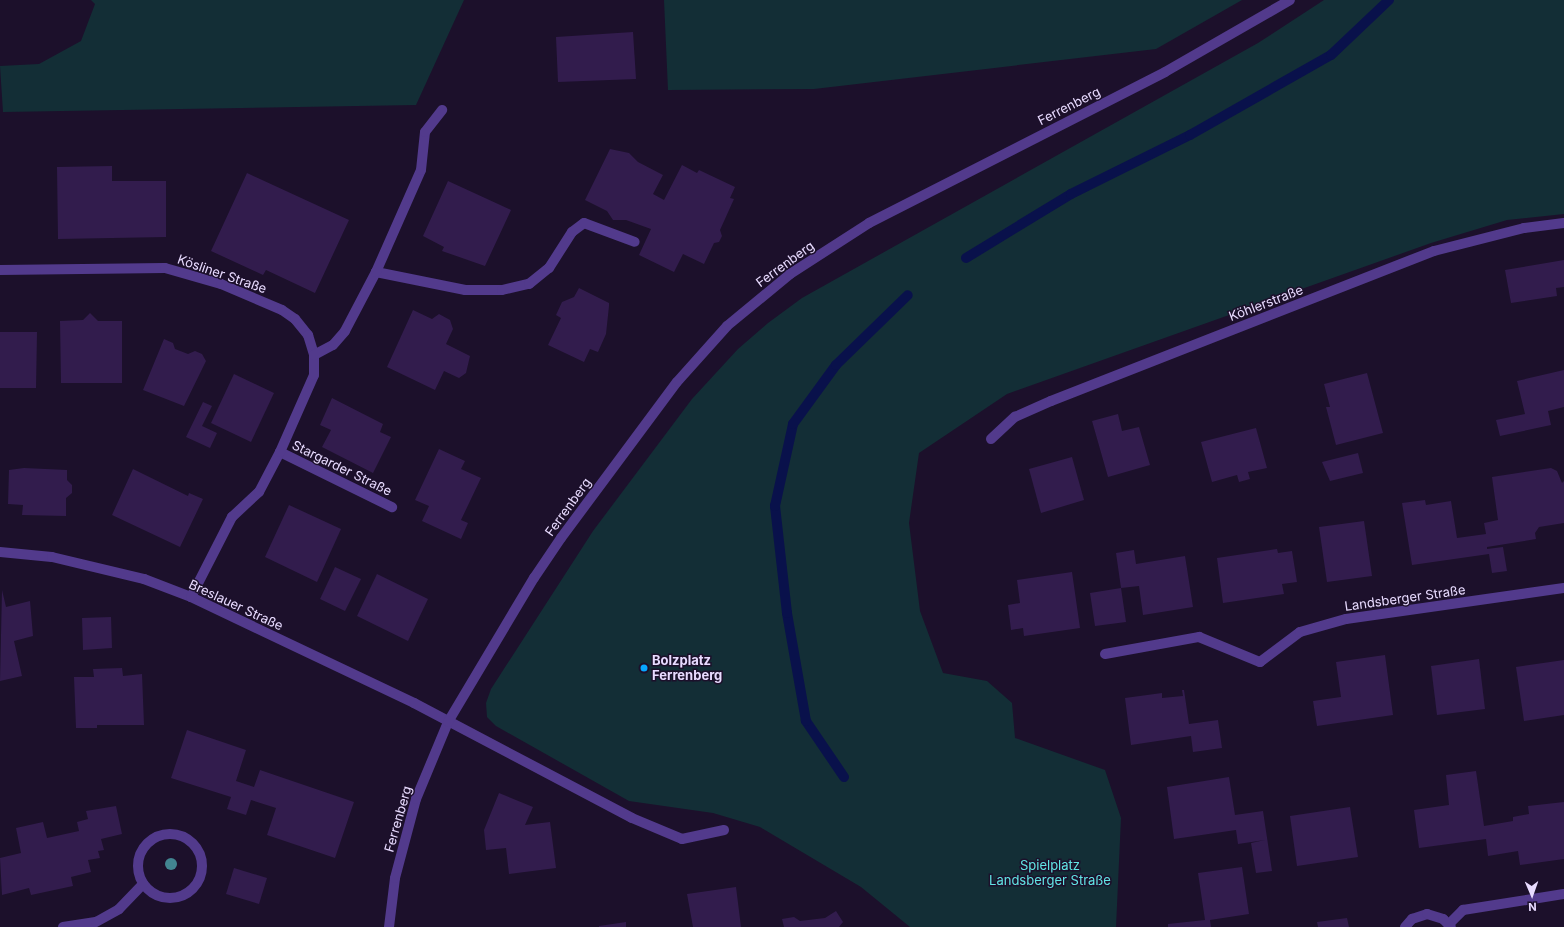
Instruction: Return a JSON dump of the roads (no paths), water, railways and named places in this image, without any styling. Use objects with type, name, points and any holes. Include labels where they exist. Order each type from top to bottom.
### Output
[{"type":"street","name":"Ferrenberg","points":[[389,927],[395,878],[416,799],[448,722],[557,544],[677,382],[727,326],[790,274],[869,223],[1165,72],[1290,0]]},
{"type":"street","points":[[314,355],[333,345],[345,331],[376,272],[421,170],[425,132],[442,110]]},
{"type":"street","points":[[376,272],[466,290],[502,290],[529,284],[550,268],[572,232],[584,223],[635,242]]},
{"type":"street","name":"Köhlerstraße","points":[[991,439],[1015,417],[1044,404],[1434,251],[1524,228],[1564,223]]},
{"type":"street","name":"Kösliner Straße","points":[[0,270],[165,268],[221,284],[282,310],[295,319],[308,335],[314,355]]},
{"type":"street","name":"Stargarder Straße","points":[[191,597],[232,517],[259,492],[280,452],[314,375],[314,355]]},
{"type":"street","name":"Stargarder Straße","points":[[280,452],[392,507]]},
{"type":"street","name":"Breslauer Straße","points":[[0,552],[60,559],[144,580],[191,597],[448,722]]},
{"type":"street","name":"Landsberger Straße","points":[[1105,654],[1199,637],[1260,662],[1300,632],[1346,619],[1564,588]]},
{"type":"street","points":[[448,722],[632,818],[682,839],[724,830]]},
{"type":"street","points":[[164,834],[174,834],[194,843],[200,852],[202,868],[198,884],[191,892],[181,897],[160,898],[143,884],[137,864],[140,854],[150,842],[164,834]]},
{"type":"street","points":[[63,927],[96,922],[119,909],[143,884]]},
{"type":"street","points":[[1405,927],[1412,919],[1427,914],[1450,925],[1463,910],[1564,894]]},
{"type":"waterway","points":[[966,258],[1071,194],[1190,135],[1331,55],[1389,0]]},
{"type":"waterway","points":[[844,777],[806,721],[787,613],[775,506],[793,424],[836,365],[908,295]]},
{"type":"place","name":"Bolzplatz Ferrenberg","points":[[644,668]]},
{"type":"park label","name":"Spielplatz Landsberger Straße","points":[[1050,874]]}]
